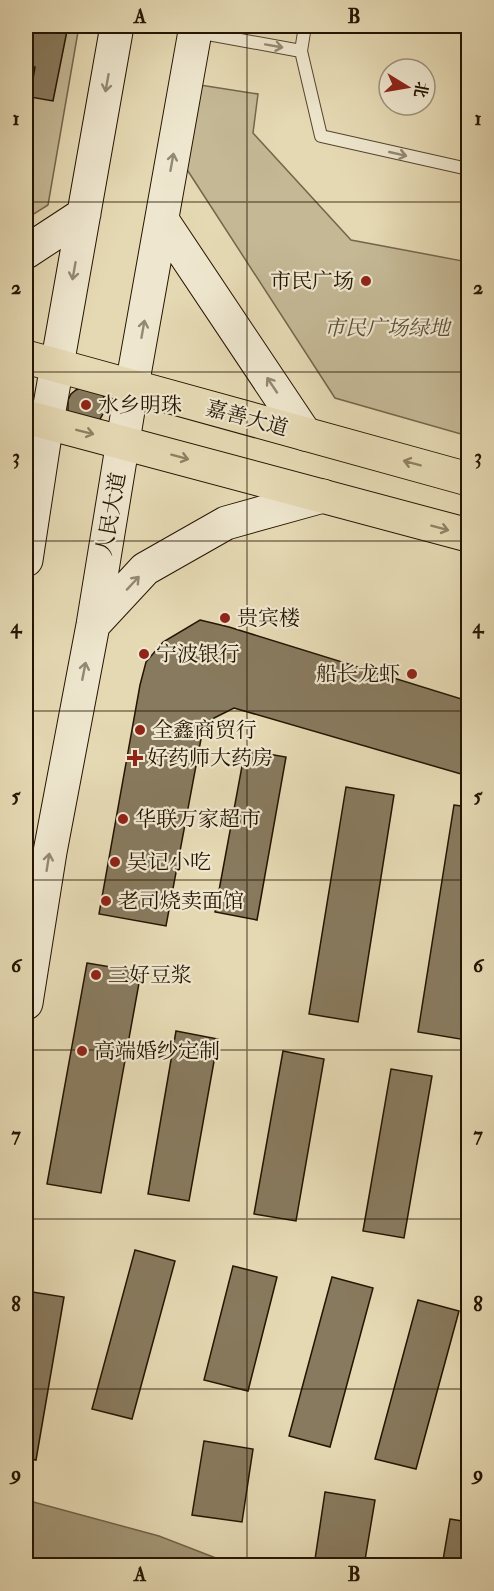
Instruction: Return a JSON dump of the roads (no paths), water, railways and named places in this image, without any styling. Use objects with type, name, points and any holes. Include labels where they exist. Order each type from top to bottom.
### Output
[{"type":"main road","points":[[26,560],[36,420],[57,366],[117,26]]},
{"type":"main road","name":"人民大道","points":[[26,1003],[50,852],[93,625],[132,386],[196,28]]},
{"type":"main road","points":[[26,252],[84,214]]},
{"type":"main road","points":[[162,220],[305,434]]},
{"type":"main road","name":"嘉善大道","points":[[26,357],[468,479]]},
{"type":"main road","points":[[36,420],[468,535]]},
{"type":"main road","points":[[93,625],[145,569],[226,523],[323,496]]},
{"type":"lane","points":[[305,26],[301,51],[321,136],[468,169]]},
{"type":"lane","points":[[196,28],[301,51]]},
{"type":"place","name":"市民广场","points":[[366,281]]},
{"type":"place","name":"水乡明珠","points":[[86,405]]},
{"type":"place","name":"贵宾楼","points":[[225,618]]},
{"type":"place","name":"宁波银行","points":[[144,654]]},
{"type":"place","name":"船长龙虾","points":[[412,674]]},
{"type":"place","name":"全鑫商贸行","points":[[140,730]]},
{"type":"place","name":"好药师大药房","points":[[135,758]]},
{"type":"place","name":"华联万家超市","points":[[123,819]]},
{"type":"place","name":"吴记小吃","points":[[115,862]]},
{"type":"place","name":"老司烧卖面馆","points":[[106,901]]},
{"type":"place","name":"三好豆浆","points":[[96,975]]},
{"type":"place","name":"高端婚纱定制","points":[[82,1051]]},
{"type":"park label","name":"市民广场绿地","points":[[387,328]]}]
